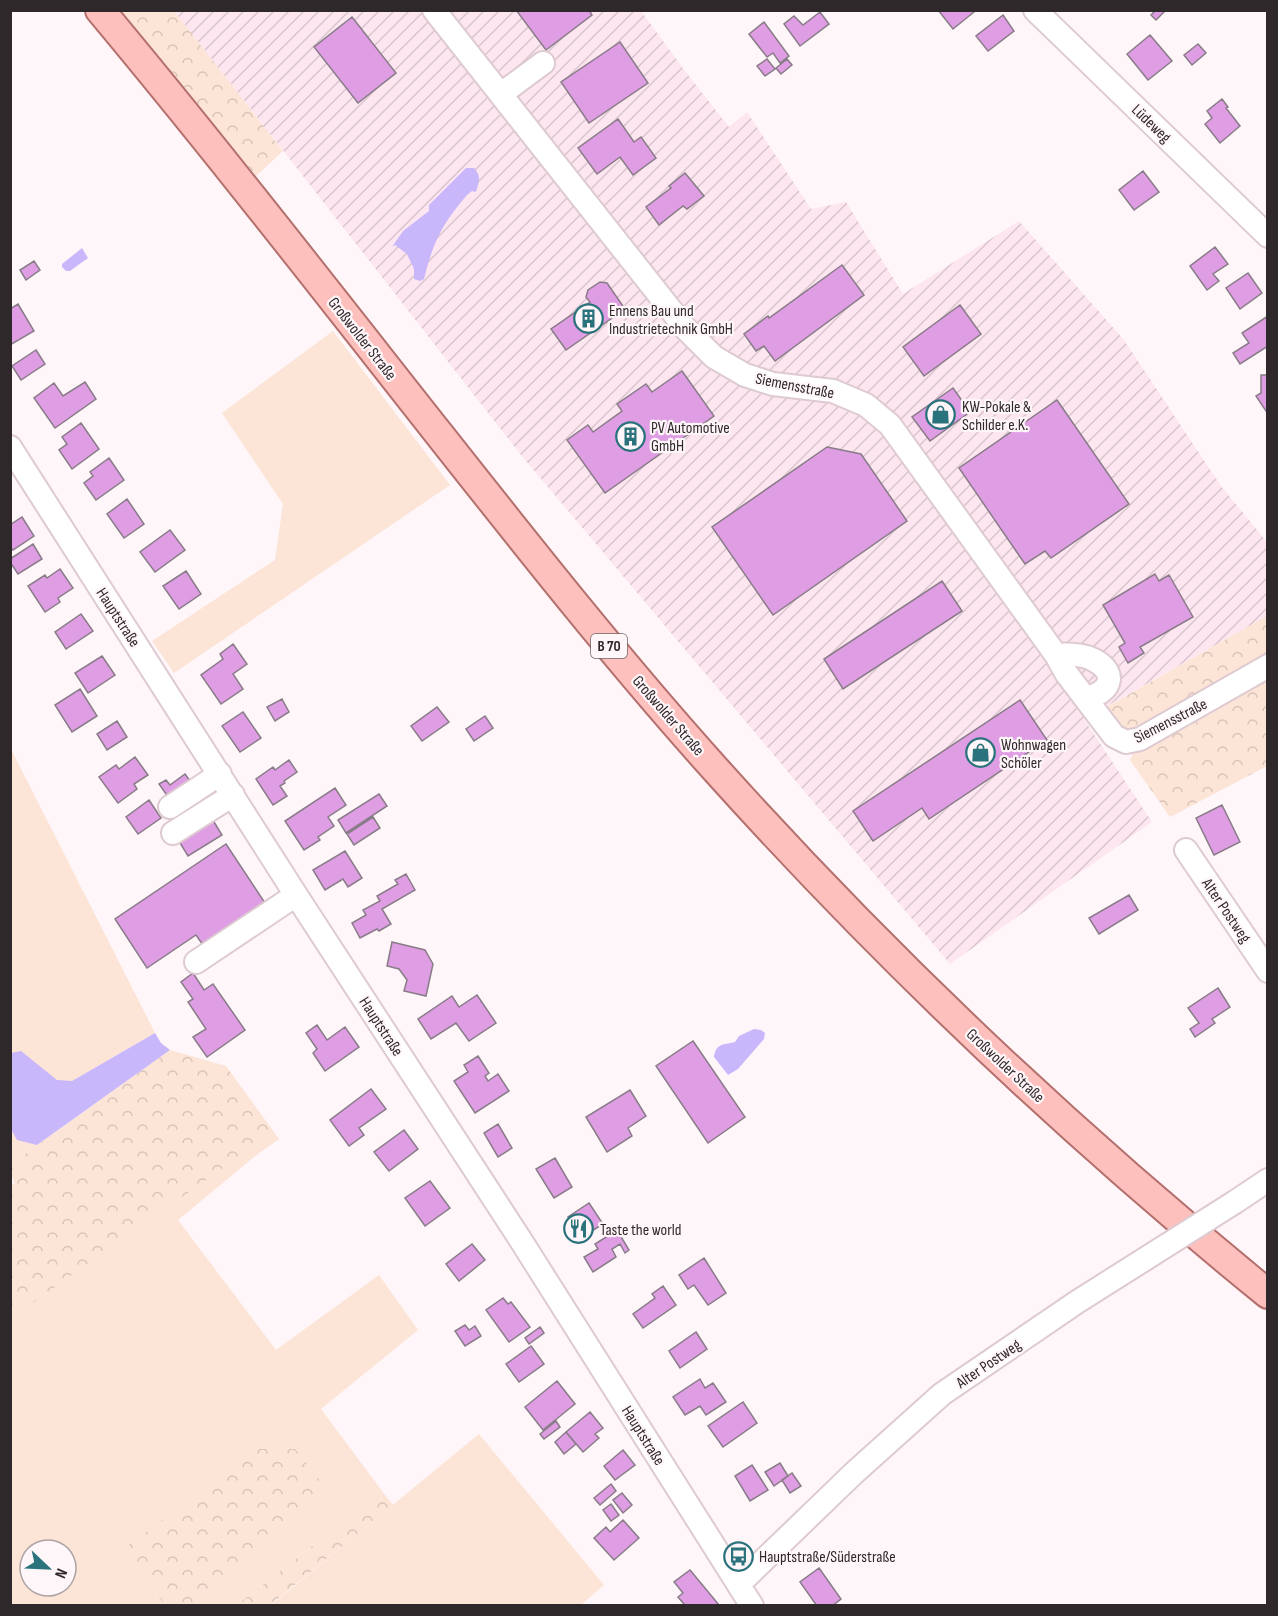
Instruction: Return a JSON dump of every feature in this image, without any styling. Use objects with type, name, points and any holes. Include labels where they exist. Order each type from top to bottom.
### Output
[{"type":"main road","name":"Großwolder Straße","points":[[100,10],[186,114],[610,648],[716,770],[832,895],[943,1007],[1173,1216],[1268,1294]]},
{"type":"street","name":"Siemensstraße","points":[[434,10],[686,329],[714,357],[745,375],[773,384],[833,391],[866,405],[890,425],[1056,655],[1066,673],[1114,736],[1126,742],[1140,739],[1268,666]]},
{"type":"street","name":"Lüdeweg","points":[[1035,10],[1268,236]]},
{"type":"street","points":[[501,94],[543,63]]},
{"type":"street","name":"Hauptstraße","points":[[10,447],[296,895],[520,1239],[752,1605]]},
{"type":"street","points":[[1056,655],[1079,655],[1095,660],[1106,670],[1109,679],[1106,689],[1097,696],[1085,698]]},
{"type":"street","points":[[170,807],[220,774]]},
{"type":"street","points":[[173,833],[233,795]]},
{"type":"street","name":"Alter Postweg","points":[[1186,850],[1268,971]]},
{"type":"street","points":[[196,962],[296,895]]},
{"type":"street","name":"Alter Postweg","points":[[739,1584],[854,1473],[942,1394],[1077,1302],[1268,1180]]},
{"type":"shaded area","points":[[174,11],[641,11],[729,127],[747,112],[811,209],[846,202],[903,294],[1019,221],[1124,340],[1221,486],[1267,542],[1267,616],[1084,719],[1152,822],[950,964],[521,455]]},
{"type":"shaded area","points":[[466,168],[474,168],[478,174],[476,192],[472,191],[467,195],[445,225],[431,254],[424,279],[420,281],[414,279],[414,269],[407,254],[395,245],[392,247],[403,231],[429,211],[429,205]]},
{"type":"shaded area","points":[[82,248],[88,258],[70,271],[66,271],[62,264]]},
{"type":"shaded area","points":[[754,1029],[765,1033],[764,1039],[738,1069],[728,1075],[714,1057],[716,1049],[721,1045],[735,1042],[739,1036]]},
{"type":"shaded area","points":[[155,1033],[161,1043],[170,1050],[37,1145],[17,1140],[11,1129],[11,1053],[21,1051],[57,1080],[72,1081]]},
{"type":"green space","points":[[119,11],[174,11],[283,151],[256,176]]},
{"type":"green space","points":[[333,331],[450,485],[174,673],[152,641],[275,560],[283,504],[222,413]]},
{"type":"green space","points":[[1267,616],[1267,660],[1156,724],[1124,734],[1101,710]]},
{"type":"green space","points":[[1267,678],[1267,766],[1170,817],[1130,760],[1135,748]]},
{"type":"green space","points":[[10,747],[155,1033],[72,1081],[19,1106],[37,1145],[11,1164]]},
{"type":"green space","points":[[170,1050],[226,1066],[274,1132],[11,1318],[10,1186],[15,1183],[11,1175],[11,1164]]},
{"type":"green space","points":[[274,1132],[279,1139],[178,1220],[276,1350],[379,1275],[418,1330],[321,1409],[382,1491],[237,1605],[188,1605],[329,1492],[123,1549],[165,1605],[11,1605],[10,1318]]},
{"type":"green space","points":[[479,1434],[604,1585],[581,1605],[270,1606]]},
{"type":"green space","points":[[259,1449],[295,1449],[329,1492],[188,1605],[165,1605],[123,1549]]},
{"type":"green space","points":[[382,1491],[393,1505],[270,1605],[237,1605]]},
{"type":"building","points":[[516,10],[589,10],[592,15],[546,50]]},
{"type":"building","points":[[938,10],[972,10],[974,12],[953,29]]},
{"type":"building","points":[[1156,10],[1166,10],[1156,20],[1151,15]]},
{"type":"building","points":[[820,12],[829,24],[800,46],[784,24],[794,16],[803,25]]},
{"type":"building","points":[[1003,15],[1014,31],[988,51],[976,36]]},
{"type":"building","points":[[352,17],[396,73],[358,103],[314,47]]},
{"type":"building","points":[[764,22],[789,56],[780,63],[773,53],[767,57],[749,34]]},
{"type":"building","points":[[1150,35],[1172,61],[1148,80],[1127,54]]},
{"type":"building","points":[[620,42],[648,83],[589,123],[561,82]]},
{"type":"building","points":[[1198,44],[1206,53],[1192,65],[1184,55]]},
{"type":"building","points":[[767,59],[775,69],[765,76],[757,66]]},
{"type":"building","points":[[787,59],[792,65],[781,74],[776,68]]},
{"type":"building","points":[[1222,99],[1240,126],[1220,143],[1205,124],[1212,118],[1207,111]]},
{"type":"building","points":[[618,119],[634,142],[641,137],[656,158],[633,175],[620,157],[597,174],[578,148]]},
{"type":"building","points":[[1143,171],[1159,192],[1134,210],[1119,190]]},
{"type":"building","points":[[685,173],[704,196],[687,209],[683,206],[659,225],[646,207],[671,188],[669,186]]},
{"type":"building","points":[[1215,247],[1228,264],[1213,274],[1219,281],[1207,290],[1190,266]]},
{"type":"building","points":[[34,261],[40,270],[26,280],[20,270]]},
{"type":"building","points":[[842,265],[864,295],[775,361],[764,346],[756,351],[744,334]]},
{"type":"building","points":[[1248,273],[1262,293],[1240,309],[1226,288]]},
{"type":"building","name":"Ennens Bau und Industrietechnik GmbH","points":[[600,282],[607,283],[625,309],[566,350],[551,329],[590,302],[586,297],[588,290]]},
{"type":"building","points":[[18,304],[34,331],[10,345],[10,309]]},
{"type":"building","points":[[960,305],[981,334],[924,376],[903,347]]},
{"type":"building","points":[[1268,316],[1268,346],[1240,364],[1233,353],[1249,343],[1242,333]]},
{"type":"building","points":[[36,350],[45,364],[21,380],[12,366]]},
{"type":"building","name":"PV Automotive GmbH","points":[[682,371],[714,416],[605,493],[567,440],[588,425],[593,432],[622,411],[617,404],[646,384],[652,392]]},
{"type":"building","points":[[1261,375],[1268,375],[1268,414],[1256,396],[1261,393]]},
{"type":"building","points":[[85,382],[96,399],[55,428],[34,398],[54,383],[63,396]]},
{"type":"building","name":"KW-Pokale & Schilder e.K.","points":[[953,388],[970,412],[930,441],[912,417]]},
{"type":"building","points":[[1057,400],[1129,504],[1051,558],[1045,551],[1025,564],[959,468]]},
{"type":"building","points":[[81,423],[99,449],[72,469],[59,450],[67,444],[62,437]]},
{"type":"building","points":[[827,447],[861,454],[907,521],[773,615],[712,527]]},
{"type":"building","points":[[109,458],[124,480],[96,500],[84,483],[93,476],[90,472]]},
{"type":"building","points":[[127,499],[144,524],[124,538],[107,514]]},
{"type":"building","points":[[22,517],[34,536],[13,550],[10,547],[10,525]]},
{"type":"building","points":[[170,530],[185,550],[155,572],[140,552]]},
{"type":"building","points":[[33,544],[42,559],[18,574],[10,559]]},
{"type":"building","points":[[60,569],[73,588],[58,598],[60,602],[45,612],[28,586],[45,575],[47,578]]},
{"type":"building","points":[[186,571],[201,594],[179,609],[163,586]]},
{"type":"building","points":[[1155,574],[1159,581],[1169,575],[1193,617],[1140,647],[1144,653],[1128,663],[1119,647],[1125,643],[1103,605]]},
{"type":"building","points":[[942,581],[962,611],[843,689],[824,659]]},
{"type":"building","points":[[81,614],[93,631],[66,649],[55,632]]},
{"type":"building","points":[[233,644],[247,664],[233,674],[243,689],[221,704],[201,675],[223,659],[220,654]]},
{"type":"building","points":[[102,656],[115,675],[88,693],[75,673]]},
{"type":"building","points":[[80,689],[97,716],[72,732],[55,705]]},
{"type":"building","points":[[282,699],[289,712],[275,721],[267,707]]},
{"type":"building","points":[[1020,700],[1047,740],[929,819],[922,808],[873,841],[853,811]]},
{"type":"building","points":[[437,707],[449,722],[422,741],[411,726]]},
{"type":"building","points":[[243,712],[261,738],[240,752],[222,726]]},
{"type":"building","points":[[485,716],[493,728],[474,741],[466,729]]},
{"type":"building","points":[[117,721],[127,737],[107,750],[97,734]]},
{"type":"building","points":[[135,757],[148,775],[134,784],[137,789],[118,803],[99,777],[116,765],[119,769]]},
{"type":"building","points":[[289,760],[297,772],[280,786],[287,796],[273,805],[256,779],[273,767],[275,770]]},
{"type":"building","points":[[185,774],[193,785],[171,801],[159,784],[166,780],[170,785]]},
{"type":"building","points":[[335,788],[346,805],[328,817],[334,826],[318,837],[320,840],[304,850],[285,821]]},
{"type":"building","points":[[379,794],[387,806],[346,833],[338,820]]},
{"type":"building","points":[[149,800],[161,818],[138,834],[126,817]]},
{"type":"building","points":[[1222,805],[1240,842],[1214,855],[1196,818]]},
{"type":"building","points":[[211,817],[222,835],[188,856],[177,838]]},
{"type":"building","points":[[373,817],[380,828],[354,845],[347,834]]},
{"type":"building","points":[[226,844],[269,909],[207,951],[196,935],[147,968],[115,919]]},
{"type":"building","points":[[345,851],[362,878],[348,887],[343,879],[325,890],[313,870]]},
{"type":"building","points":[[406,874],[415,890],[382,909],[391,924],[360,938],[352,923],[366,915],[363,910],[380,901],[377,896],[398,884],[395,880]]},
{"type":"building","points":[[1129,895],[1138,910],[1099,934],[1089,918]]},
{"type":"building","points":[[392,942],[425,950],[433,964],[426,996],[404,991],[407,980],[399,969],[387,966]]},
{"type":"building","points":[[193,973],[204,990],[213,984],[245,1030],[207,1057],[193,1037],[206,1029],[188,1002],[193,999],[181,982]]},
{"type":"building","points":[[1218,988],[1230,1007],[1212,1019],[1215,1023],[1195,1037],[1190,1029],[1199,1023],[1188,1008]]},
{"type":"building","points":[[477,995],[496,1023],[469,1041],[456,1023],[431,1039],[418,1019],[452,996],[459,1007]]},
{"type":"building","points":[[317,1025],[327,1040],[345,1027],[359,1047],[325,1071],[313,1053],[317,1049],[306,1033]]},
{"type":"building","points":[[693,1041],[745,1117],[708,1143],[656,1066]]},
{"type":"building","points":[[478,1056],[489,1073],[485,1076],[488,1081],[498,1074],[509,1091],[475,1113],[454,1081],[468,1072],[464,1065]]},
{"type":"building","points":[[371,1089],[386,1109],[359,1128],[364,1135],[349,1146],[330,1120]]},
{"type":"building","points":[[630,1090],[646,1116],[628,1128],[632,1136],[607,1152],[586,1117]]},
{"type":"building","points":[[498,1124],[512,1148],[498,1157],[484,1133]]},
{"type":"building","points":[[404,1130],[418,1149],[389,1171],[374,1152]]},
{"type":"building","points":[[555,1158],[572,1187],[554,1198],[536,1169]]},
{"type":"building","points":[[430,1181],[450,1208],[425,1226],[405,1198]]},
{"type":"building","points":[[589,1203],[603,1224],[581,1238],[568,1217]]},
{"type":"building","points":[[617,1230],[629,1250],[625,1253],[620,1244],[612,1249],[616,1257],[593,1272],[584,1257],[598,1249],[595,1244]]},
{"type":"building","points":[[472,1244],[485,1260],[459,1281],[446,1264]]},
{"type":"building","points":[[704,1258],[726,1293],[708,1305],[694,1285],[688,1289],[679,1275]]},
{"type":"building","points":[[663,1286],[676,1305],[643,1328],[633,1314],[655,1298],[652,1294]]},
{"type":"building","points":[[503,1298],[508,1304],[511,1302],[530,1327],[509,1342],[486,1310]]},
{"type":"building","points":[[465,1325],[469,1330],[475,1326],[481,1336],[465,1346],[455,1331]]},
{"type":"building","points":[[540,1327],[544,1333],[529,1344],[525,1338]]},
{"type":"building","points":[[696,1332],[707,1349],[680,1368],[669,1351]]},
{"type":"building","points":[[531,1346],[544,1364],[519,1382],[506,1364]]},
{"type":"building","points":[[700,1379],[705,1388],[713,1383],[726,1402],[706,1415],[700,1406],[685,1415],[673,1397]]},
{"type":"building","points":[[557,1381],[575,1404],[543,1430],[525,1407]]},
{"type":"building","points":[[743,1402],[757,1423],[723,1447],[708,1426]]},
{"type":"building","points":[[590,1412],[603,1428],[595,1434],[599,1438],[583,1452],[566,1432]]},
{"type":"building","points":[[556,1421],[560,1427],[544,1439],[540,1434]]},
{"type":"building","points":[[566,1432],[576,1444],[564,1454],[555,1442]]},
{"type":"building","points":[[623,1450],[635,1465],[615,1480],[604,1466]]},
{"type":"building","points":[[780,1463],[788,1476],[774,1486],[765,1472]]},
{"type":"building","points":[[752,1465],[768,1490],[750,1501],[735,1476]]},
{"type":"building","points":[[792,1473],[801,1486],[790,1493],[782,1480]]},
{"type":"building","points":[[611,1484],[616,1491],[600,1505],[594,1498]]},
{"type":"building","points":[[622,1493],[632,1505],[623,1513],[613,1500]]},
{"type":"building","points":[[611,1504],[619,1515],[611,1521],[603,1510]]},
{"type":"building","points":[[623,1520],[639,1538],[614,1560],[594,1538],[606,1527],[610,1532]]},
{"type":"building","points":[[819,1568],[841,1599],[832,1606],[817,1606],[800,1582]]},
{"type":"building","points":[[690,1570],[718,1606],[682,1606],[684,1604],[678,1597],[683,1593],[674,1582]]},
{"type":"place","name":"Ennens Bau und Industrietechnik GmbH","points":[[588,319]]},
{"type":"place","name":"KW-Pokale & Schilder e.K.","points":[[941,415]]},
{"type":"place","name":"PV Automotive GmbH","points":[[630,436]]},
{"type":"place","name":"Wohnwagen Schöler","points":[[980,753]]},
{"type":"place","name":"Taste the world","points":[[579,1229]]},
{"type":"place","name":"Hauptstraße/Süderstraße","points":[[738,1556]]}]
